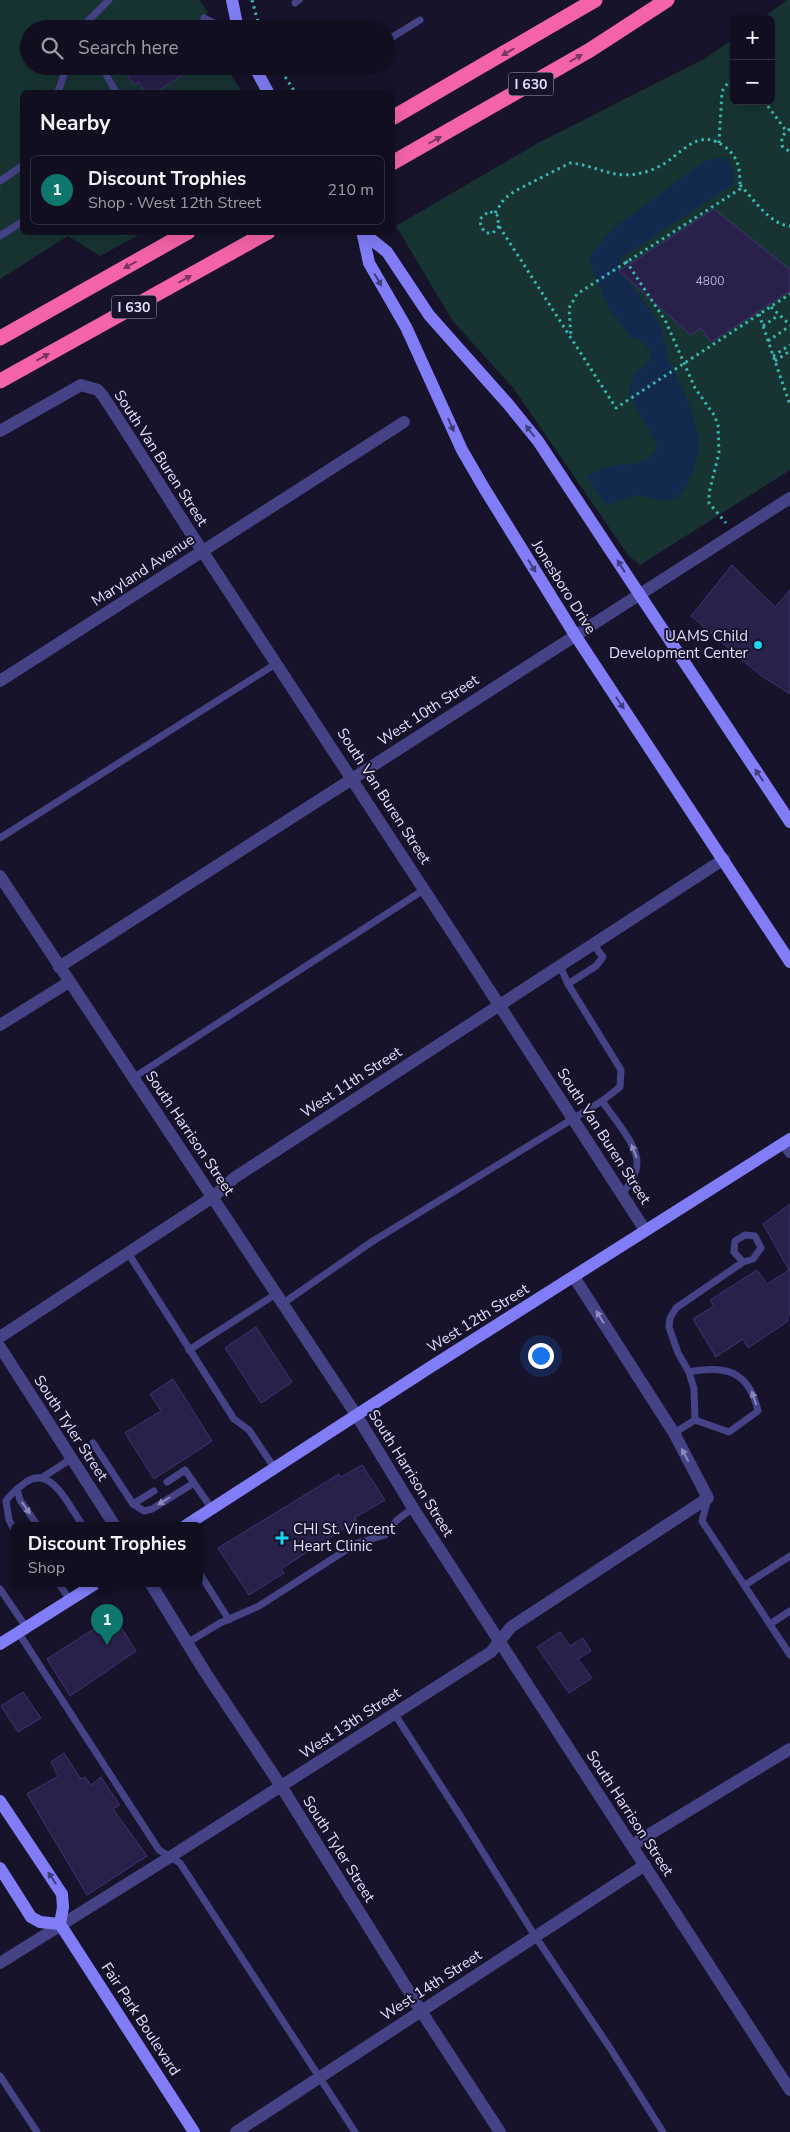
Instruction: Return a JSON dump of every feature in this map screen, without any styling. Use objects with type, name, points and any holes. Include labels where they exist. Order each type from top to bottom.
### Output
[{"type":"highway","name":"I 630","points":[[395,116],[595,0]]},
{"type":"highway","name":"I 630","points":[[395,162],[590,50],[667,0]]},
{"type":"highway","name":"I 630","points":[[0,338],[183,235]]},
{"type":"highway","name":"I 630","points":[[0,381],[263,235]]},
{"type":"street","points":[[232,0],[236,20]]},
{"type":"street","points":[[259,75],[267,90]]},
{"type":"street","name":"Jonesboro Drive","points":[[362,235],[369,264],[406,327],[462,450],[575,635],[790,962]]},
{"type":"street","name":"Jonesboro Drive","points":[[363,235],[387,252],[429,315],[508,404],[538,441],[789,817]]},
{"type":"street","name":"South Van Buren Street","points":[[0,431],[73,388],[81,385],[98,390],[143,455],[202,551],[277,663],[645,1230]]},
{"type":"street","name":"Maryland Avenue","points":[[0,681],[404,422]]},
{"type":"street","name":"West 10th Street","points":[[59,967],[790,498]]},
{"type":"street","name":"West 11th Street","points":[[0,1337],[213,1197],[234,1178],[724,859]]},
{"type":"street","name":"South Harrison Street","points":[[0,876],[357,1416],[412,1508],[790,2090]]},
{"type":"street","points":[[0,1025],[69,982]]},
{"type":"street","name":"West 12th Street","points":[[191,1522],[645,1230],[788,1145]]},
{"type":"street","points":[[574,1277],[674,1433],[708,1498]]},
{"type":"street","name":"South Tyler Street","points":[[0,1347],[112,1522]]},
{"type":"street","name":"West 13th Street","points":[[0,1962],[170,1857],[491,1652],[511,1627],[708,1498]]},
{"type":"street","points":[[0,1644],[90,1587]]},
{"type":"street","name":"South Tyler Street","points":[[153,1587],[187,1643],[281,1786],[421,2011],[500,2132]]},
{"type":"street","points":[[632,1845],[790,1749]]},
{"type":"street","points":[[0,1801],[62,1894],[63,1908],[60,1924],[40,1922],[31,1917],[0,1868]]},
{"type":"street","name":"West 14th Street","points":[[236,2132],[645,1865]]},
{"type":"street","name":"Fair Park Boulevard","points":[[60,1924],[194,2132]]},
{"type":"lane","points":[[89,20],[109,0]]},
{"type":"lane","points":[[204,18],[208,20]]},
{"type":"lane","points":[[395,35],[420,20]]},
{"type":"lane","points":[[59,90],[64,75]]},
{"type":"lane","points":[[106,75],[115,90]]},
{"type":"lane","points":[[0,181],[20,167]]},
{"type":"lane","points":[[0,236],[20,223]]},
{"type":"lane","points":[[0,838],[277,663]]},
{"type":"lane","points":[[133,1078],[425,890]]},
{"type":"lane","points":[[568,984],[596,966],[603,957],[593,944]]},
{"type":"lane","points":[[190,1350],[279,1299],[602,1101],[620,1087],[622,1070],[568,984],[560,966]]},
{"type":"lane","points":[[602,1101],[636,1150],[638,1164],[631,1182],[622,1195]]},
{"type":"lane","points":[[128,1253],[234,1419],[249,1430],[274,1469]]},
{"type":"lane","points":[[695,1420],[694,1390],[689,1372],[678,1353],[669,1327],[670,1318],[676,1308],[743,1262]]},
{"type":"lane","points":[[689,1372],[709,1368],[732,1372],[751,1390],[758,1411],[729,1432],[695,1420]]},
{"type":"lane","points":[[674,1433],[695,1420]]},
{"type":"lane","points":[[93,1444],[133,1504],[144,1511],[152,1509],[194,1482]]},
{"type":"lane","points":[[43,1478],[72,1459]]},
{"type":"lane","points":[[167,1482],[185,1470],[212,1509]]},
{"type":"lane","points":[[11,1524],[6,1501],[16,1489],[33,1477],[53,1482],[80,1522]]},
{"type":"lane","points":[[16,1489],[20,1500],[35,1522]]},
{"type":"lane","points":[[133,1504],[154,1491]]},
{"type":"lane","points":[[708,1498],[702,1520],[790,1654]]},
{"type":"lane","points":[[187,1643],[220,1623],[259,1606],[357,1543],[385,1535],[397,1520],[412,1508]]},
{"type":"lane","points":[[745,1585],[790,1556]]},
{"type":"lane","points":[[203,1579],[229,1620]]},
{"type":"lane","points":[[61,1587],[70,1600]]},
{"type":"lane","points":[[0,1589],[22,1630],[159,1850],[180,1863],[355,2132]]},
{"type":"lane","points":[[770,1624],[790,1611]]},
{"type":"lane","points":[[394,1713],[535,1936],[610,2048],[663,2132]]},
{"type":"lane","points":[[0,2076],[37,2132]]},
{"type":"path","points":[[252,0],[258,20]]},
{"type":"path","points":[[284,75],[294,90]]},
{"type":"path","points":[[719,143],[722,92],[730,82]]},
{"type":"path","points":[[767,105],[788,131],[783,134],[781,141],[782,146],[790,152]]},
{"type":"path","points":[[495,213],[504,199],[515,191],[570,163],[580,164],[613,175],[642,173],[666,163],[691,143],[700,140],[719,143],[731,152],[736,159],[741,175],[740,189],[594,282],[572,300],[568,317],[571,337]]},
{"type":"path","points":[[740,185],[774,219],[783,225],[790,226]]},
{"type":"path","points":[[500,226],[490,234],[481,227],[480,219],[485,212],[495,213],[499,218],[500,226],[616,408],[790,294]]},
{"type":"path","points":[[626,262],[666,322],[695,388],[714,415],[718,425],[720,446],[710,483],[710,503],[735,533]]},
{"type":"path","points":[[768,341],[790,326],[770,307]]},
{"type":"path","points":[[759,314],[790,405]]},
{"type":"path","points":[[763,326],[779,315]]},
{"type":"path","points":[[774,356],[790,345]]},
{"type":"path","points":[[775,361],[790,351]]},
{"type":"green space","points":[[0,0],[199,0],[208,12],[203,20],[20,20],[20,75],[232,75],[241,90],[20,90],[20,235],[138,235],[100,256],[68,236],[0,279]]},
{"type":"green space","points":[[787,0],[790,0],[790,470],[640,565],[628,555],[514,389],[452,320],[396,226],[538,143],[706,58],[730,41],[730,105],[775,105],[775,15],[766,15]]},
{"type":"water","points":[[719,158],[728,159],[733,169],[732,185],[622,257],[619,270],[650,309],[660,326],[668,358],[694,418],[698,448],[696,464],[685,488],[676,498],[665,501],[643,496],[632,496],[607,506],[586,476],[606,467],[638,463],[648,459],[658,447],[629,394],[634,373],[646,365],[651,352],[640,340],[631,338],[609,309],[590,264],[592,253],[615,227],[705,161]]},
{"type":"building","points":[[128,75],[183,75],[159,90],[144,90],[139,82],[134,85]]},
{"type":"building","points":[[714,209],[790,270],[790,291],[711,342],[701,328],[691,335],[619,271]]},
{"type":"building","name":"UAMS Child Development Center","points":[[732,565],[775,607],[790,590],[790,694],[760,675],[691,616]]},
{"type":"building","points":[[790,1204],[790,1315],[787,1317],[788,1321],[748,1348],[743,1339],[716,1357],[693,1319],[714,1306],[710,1300],[757,1270],[767,1284],[789,1270],[763,1224]]},
{"type":"building","points":[[256,1327],[292,1382],[261,1403],[225,1348]]},
{"type":"building","points":[[173,1379],[212,1441],[154,1479],[125,1433],[161,1411],[150,1394]]},
{"type":"building","name":"CHI St. Vincent Heart Clinic","points":[[362,1465],[385,1500],[354,1518],[357,1520],[281,1569],[284,1573],[249,1595],[218,1548],[339,1474],[341,1477]]},
{"type":"building","points":[[114,1616],[136,1651],[70,1696],[47,1659]]},
{"type":"building","points":[[560,1632],[570,1646],[583,1638],[591,1651],[578,1659],[592,1678],[569,1693],[537,1647]]},
{"type":"building","points":[[23,1692],[41,1718],[18,1732],[1,1706]]},
{"type":"building","points":[[64,1753],[81,1779],[85,1777],[91,1785],[101,1777],[120,1805],[113,1809],[147,1856],[87,1895],[27,1794],[58,1776],[51,1762]]},
{"type":"place","name":"UAMS Child Development Center","points":[[758,645]]},
{"type":"place","name":"CHI St. Vincent Heart Clinic","points":[[282,1538]]},
{"type":"place","name":"Discount Trophies","points":[[107,1645]]}]
